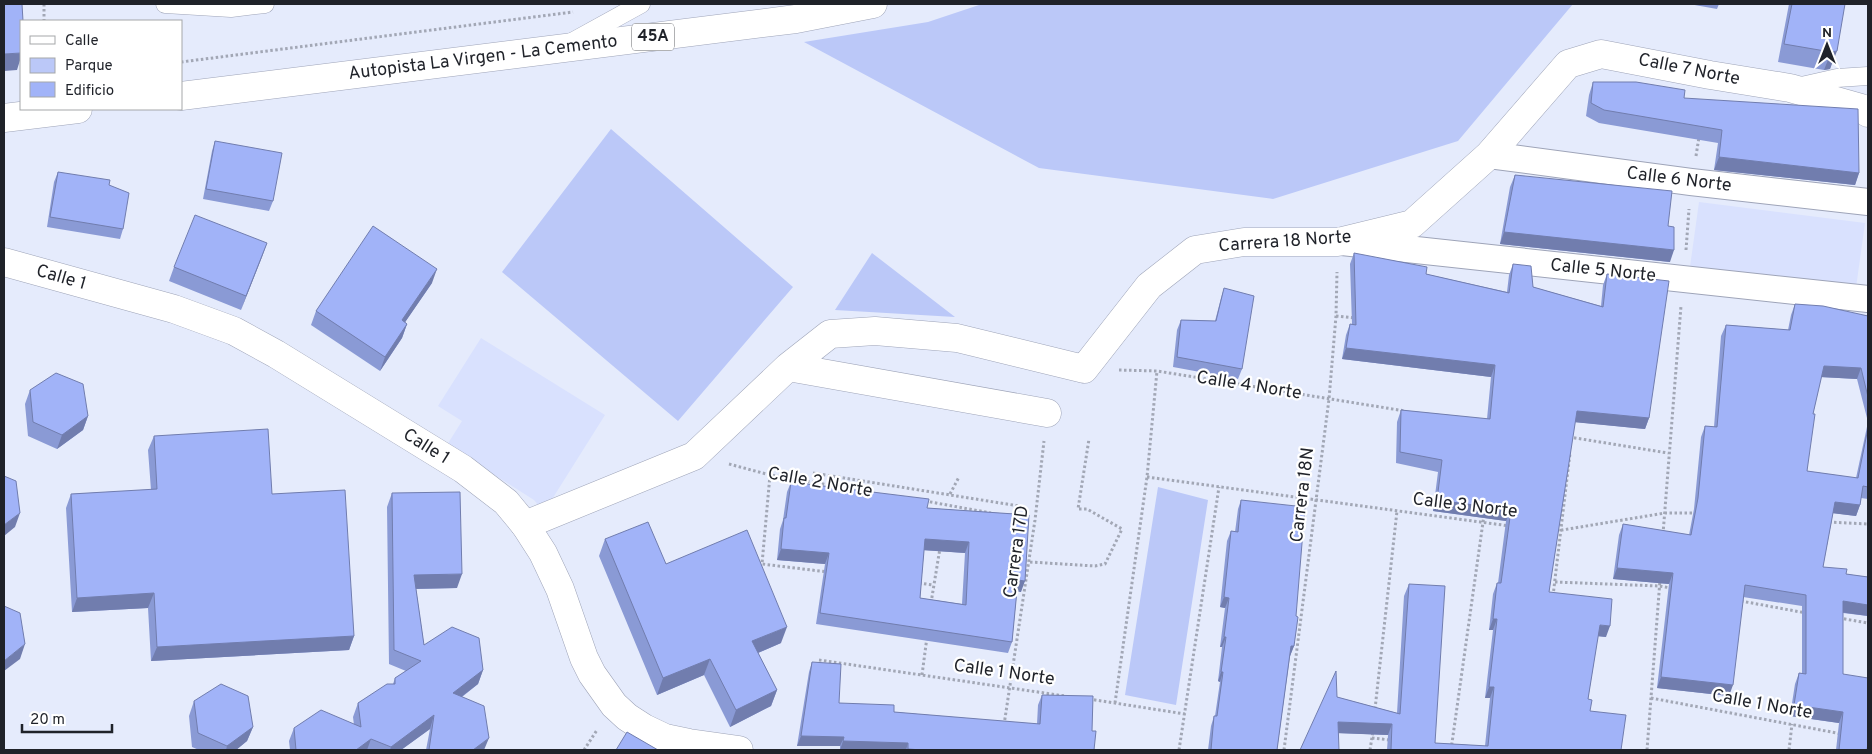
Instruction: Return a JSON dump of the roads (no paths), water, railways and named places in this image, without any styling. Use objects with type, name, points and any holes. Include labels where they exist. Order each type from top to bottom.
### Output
[{"type":"street","name":"Autopista La Virgen - La Cemento","points":[[182,96],[796,19],[873,4]]},
{"type":"street","name":"Calle 7 Norte","points":[[1588,57],[1601,54],[1790,88],[1861,108],[1868,113]]},
{"type":"street","name":"Carrera 18 Norte","points":[[788,367],[830,334],[875,331],[957,338],[1084,369],[1149,286],[1196,250],[1244,242],[1338,242],[1412,224],[1489,155],[1568,64],[1588,57]]},
{"type":"street","points":[[4,118],[70,110]]},
{"type":"street","name":"Calle 6 Norte","points":[[1489,155],[1691,182],[1868,202]]},
{"type":"street","name":"Calle 5 Norte","points":[[1338,242],[1868,299]]},
{"type":"street","name":"Calle 1","points":[[4,262],[174,310],[241,334],[463,469],[506,502],[525,525],[543,553],[560,589],[584,658],[592,674],[614,705],[627,717],[664,738],[739,750]]},
{"type":"street","points":[[525,525],[694,456],[788,367],[1047,413]]},
{"type":"lane","points":[[165,4],[231,8],[265,4]]},
{"type":"lane","points":[[561,49],[640,4]]},
{"type":"lane","points":[[1790,88],[1837,78],[1868,76]]}]
